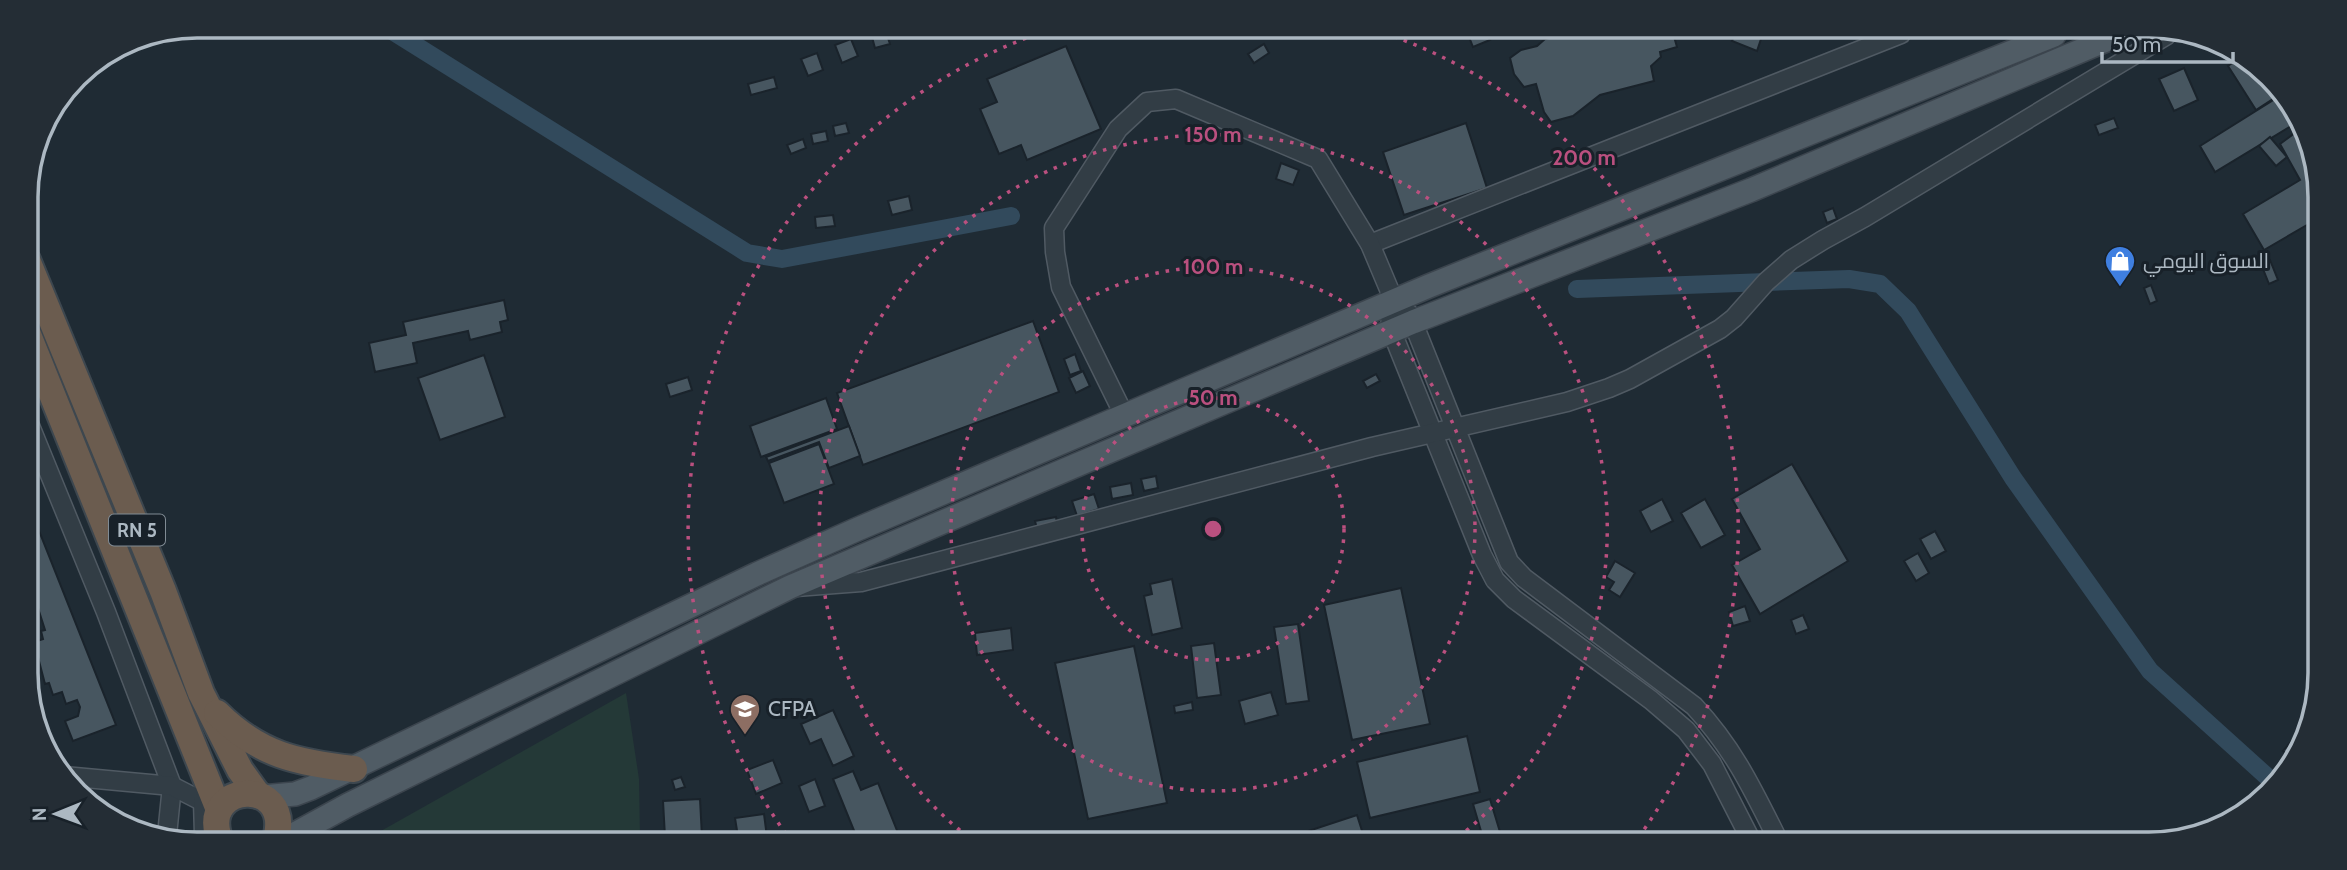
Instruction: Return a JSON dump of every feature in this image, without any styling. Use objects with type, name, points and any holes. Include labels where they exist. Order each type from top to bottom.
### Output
[{"type":"highway","name":"RN 5","points":[[39,289],[163,591],[201,693],[240,770],[260,796]]},
{"type":"highway","name":"RN 5","points":[[39,362],[214,815]]},
{"type":"highway","points":[[201,693],[234,730],[272,753],[318,765],[354,769]]},
{"type":"highway","points":[[214,815],[228,800],[237,795],[247,793],[260,796],[275,809],[278,818],[277,832]]},
{"type":"main road","points":[[260,796],[295,794],[354,769],[807,551],[1394,300],[2044,38]]},
{"type":"main road","points":[[299,832],[790,587],[1403,327],[1751,190],[2111,38]]},
{"type":"main road","points":[[321,832],[348,806]]},
{"type":"street","points":[[1370,244],[1891,38]]},
{"type":"street","points":[[790,587],[861,582],[1455,427],[1567,402],[1609,388],[1704,339],[1734,318],[1766,282],[1791,260],[2160,39]]},
{"type":"street","points":[[1125,417],[1061,287],[1054,228],[1118,129],[1147,102],[1176,99],[1318,159],[1370,244],[1394,300],[1390,316],[1403,327],[1455,427],[1504,553],[1516,571],[1694,706],[1716,729],[1735,755],[1774,831]]},
{"type":"street","points":[[1403,327],[1433,433],[1484,562],[1495,580],[1514,598],[1651,700],[1686,730],[1712,764],[1746,831]]},
{"type":"street","points":[[38,447],[106,612],[172,786],[168,828]]},
{"type":"street","points":[[78,777],[172,786],[214,815],[206,832]]},
{"type":"green space","points":[[626,693],[639,779],[640,832],[379,832]]},
{"type":"building","points":[[872,38],[888,38],[890,44],[875,48]]},
{"type":"building","points":[[1469,38],[1490,40],[1473,47]]},
{"type":"building","points":[[1674,38],[1677,47],[1660,52],[1661,57],[1651,66],[1654,81],[1600,95],[1573,116],[1551,122],[1544,112],[1536,84],[1524,87],[1514,74],[1510,58],[1521,50],[1537,46],[1545,39]]},
{"type":"building","points":[[1733,38],[1761,38],[1757,51],[1732,41]]},
{"type":"building","points":[[851,39],[858,56],[842,63],[835,45]]},
{"type":"building","points":[[1264,44],[1269,53],[1254,63],[1248,54]]},
{"type":"building","points":[[1066,46],[1101,129],[1027,160],[1021,145],[999,154],[980,109],[997,102],[987,79]]},
{"type":"building","points":[[817,53],[823,70],[808,76],[801,59]]},
{"type":"building","points":[[2233,62],[2238,65],[2274,99],[2256,110],[2228,66]]},
{"type":"building","points":[[2184,68],[2198,100],[2174,111],[2159,79]]},
{"type":"building","points":[[774,77],[777,88],[751,95],[748,84]]},
{"type":"building","points":[[2274,99],[2291,126],[2215,172],[2200,146]]},
{"type":"building","points":[[2114,118],[2118,128],[2099,135],[2095,125]]},
{"type":"building","points":[[846,123],[849,133],[835,136],[833,126]]},
{"type":"building","points":[[1466,123],[1487,188],[1404,215],[1383,152]]},
{"type":"building","points":[[826,131],[828,141],[813,144],[811,134]]},
{"type":"building","points":[[2295,133],[2307,176],[2308,224],[2264,250],[2243,214],[2300,180],[2280,144]]},
{"type":"building","points":[[2270,137],[2287,157],[2276,166],[2259,146]]},
{"type":"building","points":[[803,139],[806,148],[791,154],[787,145]]},
{"type":"building","points":[[1281,163],[1299,170],[1293,185],[1276,179]]},
{"type":"building","points":[[909,196],[912,210],[892,215],[888,201]]},
{"type":"building","points":[[1833,208],[1837,219],[1827,223],[1823,212]]},
{"type":"building","points":[[833,215],[835,226],[816,228],[815,217]]},
{"type":"building","points":[[2270,260],[2278,280],[2269,284],[2261,264]]},
{"type":"building","points":[[2151,285],[2157,301],[2150,304],[2144,288]]},
{"type":"building","points":[[504,300],[508,320],[500,322],[502,332],[470,340],[468,331],[413,343],[417,363],[375,372],[369,343],[406,335],[403,322]]},
{"type":"building","points":[[1033,321],[1059,392],[863,465],[837,393]]},
{"type":"building","points":[[1075,354],[1081,371],[1070,375],[1064,359]]},
{"type":"building","points":[[484,355],[505,417],[440,440],[418,378]]},
{"type":"building","points":[[1083,371],[1090,386],[1076,393],[1069,378]]},
{"type":"building","points":[[1376,374],[1380,381],[1367,388],[1363,381]]},
{"type":"building","points":[[688,377],[692,390],[670,397],[666,384]]},
{"type":"building","points":[[826,398],[837,429],[761,457],[750,426]]},
{"type":"building","points":[[849,426],[860,456],[829,468],[819,442],[768,461],[766,457]]},
{"type":"building","points":[[819,444],[834,484],[784,503],[769,463]]},
{"type":"building","points":[[1792,464],[1848,561],[1760,614],[1732,565],[1760,549],[1732,499]]},
{"type":"building","points":[[1156,476],[1158,488],[1144,491],[1141,479]]},
{"type":"building","points":[[1131,483],[1133,495],[1112,499],[1110,487]]},
{"type":"building","points":[[1094,494],[1099,509],[1077,516],[1072,501]]},
{"type":"building","points":[[1662,499],[1673,521],[1651,532],[1640,511]]},
{"type":"building","points":[[1705,499],[1725,535],[1701,548],[1681,513]]},
{"type":"building","points":[[1056,517],[1058,529],[1038,533],[1035,521]]},
{"type":"building","points":[[38,529],[116,725],[73,741],[65,721],[78,716],[80,707],[77,700],[66,704],[62,692],[53,695],[49,683],[45,684],[38,657],[38,641],[43,639],[41,631],[45,630],[38,608]]},
{"type":"building","points":[[1935,531],[1946,551],[1931,559],[1920,539]]},
{"type":"building","points":[[1918,553],[1929,573],[1916,581],[1904,561]]},
{"type":"building","points":[[1615,561],[1635,573],[1620,597],[1609,590],[1614,582],[1606,577]]},
{"type":"building","points":[[1172,579],[1182,628],[1152,635],[1144,596],[1152,594],[1150,584]]},
{"type":"building","points":[[1401,588],[1430,724],[1352,740],[1324,605]]},
{"type":"building","points":[[1745,606],[1750,621],[1733,626],[1729,612]]},
{"type":"building","points":[[1803,615],[1809,629],[1796,634],[1791,620]]},
{"type":"building","points":[[1298,624],[1309,701],[1286,704],[1274,627]]},
{"type":"building","points":[[1011,628],[1013,650],[977,655],[975,633]]},
{"type":"building","points":[[1214,643],[1221,695],[1197,698],[1191,646]]},
{"type":"building","points":[[1134,646],[1167,803],[1088,819],[1055,663]]},
{"type":"building","points":[[1271,692],[1278,715],[1245,724],[1239,701]]},
{"type":"building","points":[[1192,702],[1193,710],[1175,713],[1174,706]]},
{"type":"building","points":[[833,710],[854,756],[833,766],[821,739],[810,744],[801,724]]},
{"type":"building","points":[[1467,736],[1480,792],[1370,818],[1357,762]]},
{"type":"building","points":[[2294,739],[2286,754],[2283,751]]},
{"type":"building","points":[[773,760],[782,783],[756,794],[747,770]]},
{"type":"building","points":[[853,771],[861,790],[878,783],[897,832],[854,832],[833,779]]},
{"type":"building","points":[[681,777],[685,787],[675,790],[672,780]]},
{"type":"building","points":[[815,779],[825,806],[809,812],[799,786]]},
{"type":"building","points":[[700,799],[702,832],[665,832],[663,801]]},
{"type":"building","points":[[1490,799],[1500,831],[1481,831],[1473,804]]},
{"type":"building","points":[[764,814],[766,832],[737,832],[735,818]]},
{"type":"building","points":[[1357,815],[1362,831],[1307,831]]},
{"type":"waterway","points":[[404,38],[747,253],[782,259],[1011,216]]},
{"type":"waterway","points":[[1577,289],[1849,279],[1880,284],[1908,311],[2013,478],[2150,671],[2268,778]]},
{"type":"place","name":"السوق اليومي","points":[[2120,288]]},
{"type":"place","name":"CFPA","points":[[745,736]]}]
